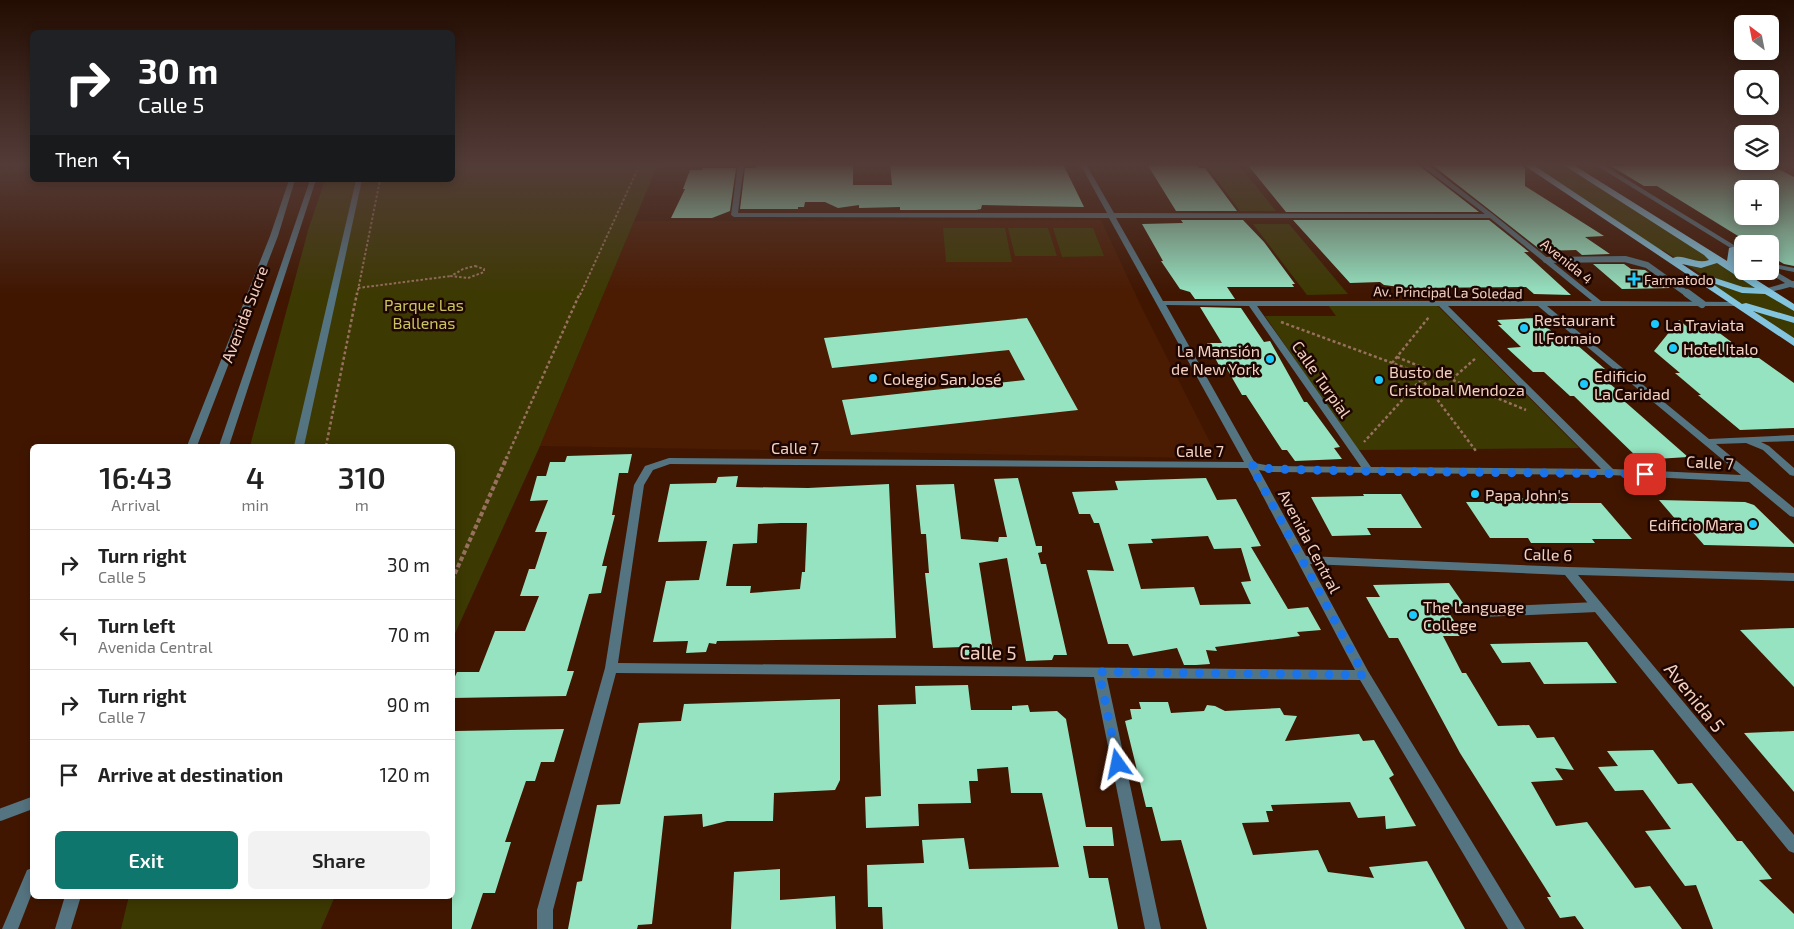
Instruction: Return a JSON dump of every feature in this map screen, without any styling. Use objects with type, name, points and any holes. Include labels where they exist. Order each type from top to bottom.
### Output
[{"type":"main road","points":[[1591,207],[1794,343]]},
{"type":"main road","points":[[1635,207],[1794,308]]},
{"type":"main road","points":[[1652,248],[1685,262],[1707,264],[1714,261],[1708,253]]},
{"type":"main road","points":[[1731,268],[1732,252],[1734,252]]},
{"type":"main road","points":[[1673,256],[1715,283],[1742,290],[1767,291]]},
{"type":"main road","points":[[1737,304],[1767,291]]},
{"type":"main road","points":[[1737,304],[1794,320]]},
{"type":"main road","points":[[1781,334],[1782,328],[1794,326]]},
{"type":"street","name":"Avenida Sucre","points":[[193,444],[274,236],[283,207]]},
{"type":"street","name":"Avenida Sucre","points":[[225,444],[304,207]]},
{"type":"street","points":[[299,444],[353,207]]},
{"type":"street","points":[[735,207],[734,215],[1492,216]]},
{"type":"street","name":"Avenida Central","points":[[1108,207],[1251,465],[1364,675],[1517,929]]},
{"type":"street","name":"Avenida 4","points":[[1480,207],[1601,305]]},
{"type":"street","points":[[1667,207],[1734,249]]},
{"type":"street","points":[[1779,267],[1794,270]]},
{"type":"street","points":[[1779,275],[1793,284]]},
{"type":"street","points":[[1767,291],[1793,284]]},
{"type":"street","name":"Av. Principal La Soledad","points":[[1160,303],[1737,304]]},
{"type":"street","name":"Calle Turpial","points":[[1251,303],[1369,471]]},
{"type":"street","points":[[1440,303],[1610,472]]},
{"type":"street","points":[[1541,305],[1794,514]]},
{"type":"street","points":[[1707,442],[1794,438]]},
{"type":"street","points":[[1747,440],[1766,448],[1794,472]]},
{"type":"street","name":"Calle 7","points":[[610,668],[639,485],[649,468],[669,461],[1251,465],[1271,469],[1610,472],[1752,479]]},
{"type":"street","name":"Calle 6","points":[[1301,560],[1568,571],[1794,577]]},
{"type":"street","name":"Avenida 5","points":[[1568,571],[1794,846]]},
{"type":"street","points":[[545,929],[545,910],[610,668]]},
{"type":"street","name":"Calle 5","points":[[610,668],[1364,675]]},
{"type":"street","points":[[1099,672],[1153,929]]},
{"type":"street","points":[[10,929],[30,880]]},
{"type":"street","points":[[63,929],[73,899]]},
{"type":"lane","points":[[1546,260],[1625,259],[1647,266],[1702,304]]},
{"type":"lane","points":[[1483,612],[1597,607]]},
{"type":"lane","points":[[0,815],[30,804]]},
{"type":"path","points":[[326,444],[374,207]]},
{"type":"path","points":[[455,573],[560,336],[620,207]]},
{"type":"path","points":[[358,288],[451,276],[463,267],[477,266],[484,269],[484,272],[474,278],[458,279],[451,276]]},
{"type":"path","points":[[1392,363],[1440,303]]},
{"type":"path","points":[[1258,314],[1425,375]]},
{"type":"path","points":[[1452,380],[1486,348]]},
{"type":"path","points":[[1397,357],[1529,411]]},
{"type":"path","points":[[1356,452],[1430,370]]},
{"type":"path","points":[[1421,378],[1476,452]]},
{"type":"shaded area","name":"Colegio San José","points":[[1101,220],[1143,310],[1213,448],[1210,454],[1201,458],[540,446],[634,221]]},
{"type":"green space","name":"Parque Las Ballenas","points":[[316,207],[640,207],[540,446],[455,634],[455,444],[251,444]]},
{"type":"green space","points":[[1237,207],[1273,207],[1276,211],[1240,211]]},
{"type":"green space","points":[[1592,207],[1634,207],[1734,270],[1734,280],[1749,280],[1794,308],[1794,343],[1705,283],[1714,282],[1663,250],[1652,248]]},
{"type":"green space","points":[[1253,224],[1289,224],[1348,294],[1307,295]]},
{"type":"green space","points":[[943,228],[1005,228],[1012,262],[946,262]]},
{"type":"green space","points":[[1008,228],[1048,228],[1057,256],[1015,256]]},
{"type":"green space","points":[[1053,228],[1093,228],[1104,256],[1062,257]]},
{"type":"green space","points":[[1328,305],[1438,306],[1579,448],[1357,450],[1265,316],[1336,316]]},
{"type":"green space","points":[[128,899],[334,899],[321,929],[121,929]]},
{"type":"building","points":[[676,207],[731,207],[730,211],[712,218],[671,218]]},
{"type":"building","points":[[740,207],[798,207],[798,209],[740,209]]},
{"type":"building","points":[[900,207],[981,207],[976,210],[900,210]]},
{"type":"building","points":[[1174,207],[1234,207],[1237,211],[1176,211]]},
{"type":"building","points":[[1282,207],[1473,207],[1479,212],[1286,212]]},
{"type":"building","points":[[1486,207],[1559,207],[1604,236],[1585,237],[1610,254],[1582,255],[1576,250],[1542,251]]},
{"type":"building","points":[[1692,207],[1734,207],[1734,225],[1779,225],[1779,207],[1794,207],[1794,266],[1779,261],[1779,235],[1736,235]]},
{"type":"building","points":[[1181,220],[1243,220],[1264,242],[1295,284],[1292,284],[1294,287],[1227,287],[1235,299],[1195,299],[1190,292],[1180,289],[1161,261],[1163,261],[1142,224],[1183,223]]},
{"type":"building","points":[[1293,220],[1489,220],[1529,252],[1524,252],[1571,295],[1534,294],[1526,287],[1408,288],[1384,285],[1380,282],[1350,283]]},
{"type":"building","name":"Farmatodo","points":[[1593,264],[1624,264],[1631,269],[1645,270],[1670,288],[1622,289]]},
{"type":"building","points":[[1200,307],[1241,308],[1264,342],[1270,341],[1304,402],[1307,402],[1340,447],[1334,448],[1342,459],[1295,461],[1287,450],[1282,450],[1246,395],[1242,395],[1227,369],[1221,369],[1207,343],[1222,343]]},
{"type":"building","points":[[1027,318],[1078,410],[851,435],[842,400],[1025,380],[1009,350],[832,368],[824,338]]},
{"type":"building","points":[[1536,318],[1568,345],[1577,345],[1605,369],[1593,370],[1621,393],[1615,393],[1688,457],[1640,460],[1574,396],[1570,396],[1544,372],[1533,372],[1507,348],[1521,347],[1498,325],[1502,325],[1497,320]]},
{"type":"building","points":[[1679,320],[1691,330],[1714,329],[1753,358],[1759,358],[1794,383],[1794,428],[1740,430],[1698,395],[1701,395],[1675,373],[1680,373],[1654,351]]},
{"type":"building","points":[[632,454],[628,473],[619,473],[612,515],[615,515],[602,566],[607,566],[601,593],[589,594],[567,671],[574,671],[566,696],[455,698],[455,676],[457,672],[479,672],[495,631],[525,631],[539,596],[520,596],[529,569],[535,569],[547,532],[535,532],[548,500],[530,501],[537,476],[546,476],[550,462],[565,462],[567,456]]},
{"type":"building","points":[[738,476],[736,487],[808,488],[889,484],[896,638],[717,641],[716,644],[709,643],[706,652],[686,653],[688,641],[653,642],[666,581],[699,580],[707,541],[658,542],[670,484],[716,483],[718,477]],"holes":[[[807,523],[805,572],[802,572],[800,589],[750,593],[751,586],[726,586],[733,544],[757,543],[758,524]]]},
{"type":"building","points":[[1018,478],[1036,546],[1042,546],[1042,552],[1038,553],[1041,564],[1046,564],[1067,655],[1054,655],[1052,660],[1026,661],[1007,558],[979,563],[994,657],[965,658],[963,647],[933,648],[925,573],[929,573],[926,534],[921,534],[916,485],[954,484],[961,539],[998,542],[999,537],[1007,537],[994,479]]},
{"type":"building","points":[[1206,478],[1217,500],[1236,499],[1261,546],[1251,547],[1288,609],[1308,607],[1321,630],[1297,632],[1300,636],[1215,647],[1217,651],[1206,650],[1210,664],[1196,665],[1184,665],[1177,648],[1133,656],[1128,644],[1108,644],[1087,570],[1114,571],[1099,523],[1094,523],[1090,514],[1079,514],[1072,492],[1118,490],[1115,481]],"holes":[[[1208,536],[1214,549],[1241,548],[1251,581],[1241,582],[1251,604],[1200,605],[1194,587],[1141,589],[1128,544],[1153,543],[1151,539]]]},
{"type":"building","points":[[1363,494],[1401,494],[1422,528],[1367,528],[1371,535],[1332,536],[1311,497],[1364,496]]},
{"type":"building","points":[[1500,498],[1562,498],[1566,503],[1601,503],[1632,539],[1592,539],[1595,543],[1531,543],[1528,538],[1490,538],[1466,502],[1503,502]]},
{"type":"building","points":[[1659,500],[1745,502],[1754,505],[1794,544],[1794,547],[1704,545],[1683,521],[1677,521]]},
{"type":"building","points":[[1449,583],[1465,606],[1445,607],[1464,636],[1443,636],[1462,673],[1466,673],[1498,726],[1529,725],[1537,738],[1554,737],[1574,770],[1555,768],[1563,780],[1531,782],[1556,826],[1587,822],[1635,888],[1650,886],[1682,929],[1584,929],[1575,916],[1560,918],[1547,897],[1551,897],[1460,753],[1398,638],[1389,638],[1366,597],[1380,597],[1373,585]]},
{"type":"building","points":[[1794,628],[1794,687],[1740,630]]},
{"type":"building","points":[[1587,642],[1617,683],[1544,684],[1530,662],[1502,663],[1490,644]]},
{"type":"building","points":[[968,685],[971,710],[1012,710],[1012,706],[1028,705],[1030,712],[1057,711],[1066,719],[1086,827],[1112,827],[1114,846],[1083,846],[1089,878],[1108,878],[1118,929],[883,929],[882,907],[868,907],[867,865],[924,863],[922,840],[964,838],[969,869],[1059,867],[1042,793],[1011,793],[1008,767],[977,769],[978,781],[969,781],[971,803],[918,804],[919,826],[866,828],[865,797],[881,796],[878,705],[916,704],[915,686]]},
{"type":"building","points":[[840,699],[840,780],[835,790],[774,793],[773,821],[727,821],[703,827],[702,814],[664,816],[652,924],[638,925],[637,929],[568,929],[577,882],[582,881],[597,805],[620,804],[639,723],[681,721],[684,704]]},
{"type":"building","points":[[1139,702],[1168,702],[1171,713],[1204,711],[1207,705],[1215,706],[1225,711],[1280,708],[1284,715],[1297,716],[1285,741],[1359,734],[1363,741],[1374,740],[1394,775],[1389,778],[1416,826],[1386,829],[1385,816],[1358,818],[1350,802],[1271,805],[1273,811],[1266,811],[1269,822],[1242,823],[1253,855],[1318,850],[1328,872],[1374,878],[1369,867],[1427,861],[1465,929],[1207,929],[1181,840],[1161,841],[1152,807],[1146,807],[1125,721],[1132,719],[1130,709],[1141,709]]},
{"type":"building","points":[[564,729],[554,762],[541,762],[535,781],[526,781],[505,842],[511,842],[495,893],[483,893],[471,929],[452,929],[452,899],[455,899],[455,731]]},
{"type":"building","points":[[1794,731],[1794,792],[1744,733]]},
{"type":"building","points":[[1653,750],[1678,784],[1692,783],[1737,841],[1742,841],[1772,879],[1759,880],[1794,914],[1794,929],[1713,929],[1696,885],[1685,886],[1645,831],[1671,829],[1643,790],[1615,791],[1598,767],[1618,766],[1607,751]]},
{"type":"building","points":[[780,869],[780,900],[835,896],[836,929],[731,929],[734,872]]},
{"type":"place","name":"Farmatodo","points":[[1634,279]]},
{"type":"place","name":"La Traviata","points":[[1655,324]]},
{"type":"place","name":"Restaurant Il Fornaio","points":[[1524,328]]},
{"type":"place","name":"Hotel Italo","points":[[1673,348]]},
{"type":"place","name":"La Mansión de New York","points":[[1270,359]]},
{"type":"place","name":"Colegio San José","points":[[873,378]]},
{"type":"place","name":"Busto de Cristobal Mendoza","points":[[1379,380]]},
{"type":"place","name":"Edificio La Caridad","points":[[1584,384]]},
{"type":"place","name":"Papa John's","points":[[1475,494]]},
{"type":"place","name":"Edificio Mara","points":[[1753,524]]},
{"type":"place","name":"The Language College","points":[[1413,615]]},
{"type":"route","points":[[1118,764],[1099,672],[1364,675],[1251,465],[1271,469],[1350,471],[1610,472],[1645,474]]}]
